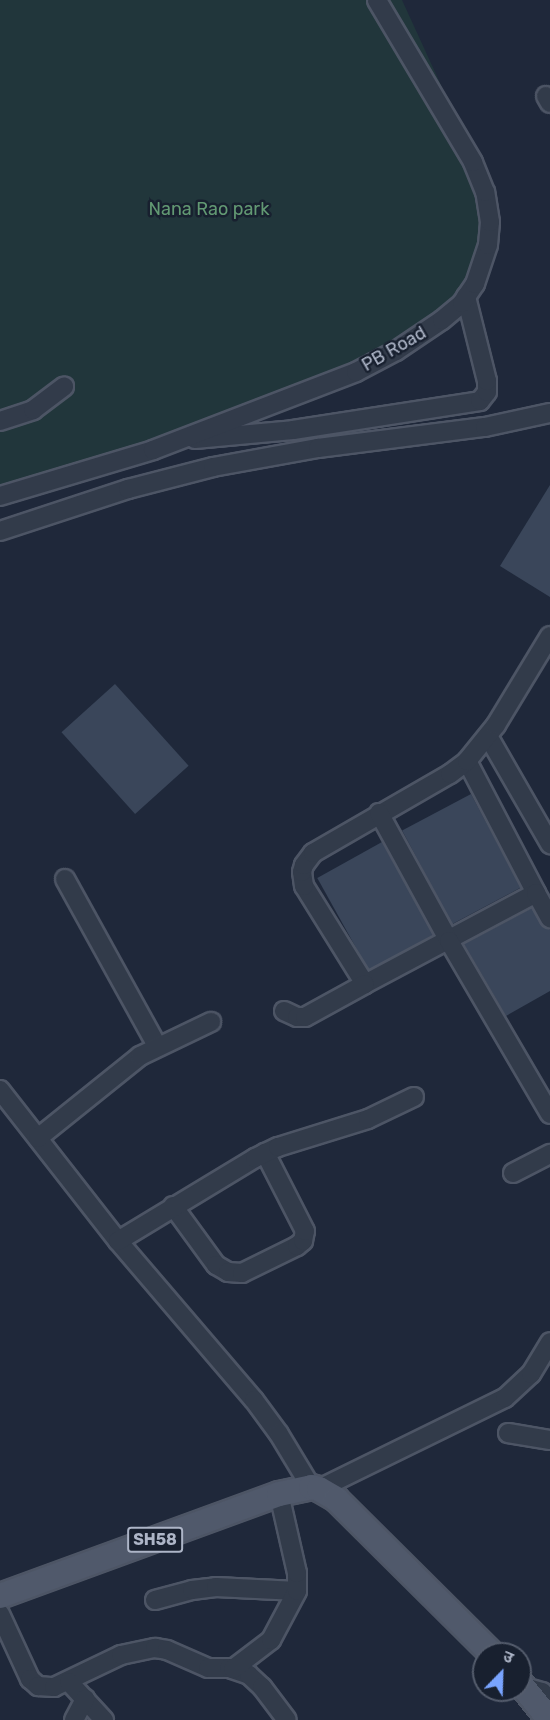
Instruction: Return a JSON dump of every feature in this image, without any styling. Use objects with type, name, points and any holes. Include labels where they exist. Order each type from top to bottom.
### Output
[{"type":"main road","name":"SH58","points":[[0,1596],[279,1494],[315,1488]]},
{"type":"main road","points":[[315,1488],[336,1500],[480,1642]]},
{"type":"main road","points":[[532,1694],[546,1706]]},
{"type":"street","name":"PB Road","points":[[0,496],[28,490],[176,441],[356,372],[396,351],[442,320],[466,297],[475,284],[488,245],[490,222],[485,192],[473,162],[377,0]]},
{"type":"street","points":[[176,441],[293,430],[480,401],[487,392],[487,381],[466,297]]},
{"type":"street","points":[[0,421],[33,410],[64,387]]},
{"type":"street","points":[[0,531],[128,489],[213,467],[318,448],[484,428],[550,413]]},
{"type":"street","points":[[365,984],[304,886],[302,872],[313,853],[450,774],[467,761],[488,736],[550,636]]},
{"type":"street","points":[[488,736],[550,844]]},
{"type":"street","points":[[467,761],[550,918]]},
{"type":"street","points":[[379,813],[449,941],[550,1114]]},
{"type":"street","points":[[65,879],[157,1046]]},
{"type":"street","points":[[284,1011],[297,1017],[305,1017],[536,893]]},
{"type":"street","points":[[38,1138],[140,1056],[211,1022]]},
{"type":"street","points":[[0,1090],[118,1241],[254,1400],[315,1488],[505,1398],[531,1374],[550,1342]]},
{"type":"street","points":[[118,1241],[173,1206],[266,1153],[368,1119],[414,1097]]},
{"type":"street","points":[[173,1206],[216,1265],[228,1272],[242,1273],[297,1246],[303,1241],[305,1231],[266,1153]]},
{"type":"street","points":[[513,1173],[550,1154]]},
{"type":"street","points":[[508,1433],[550,1440]]},
{"type":"street","points":[[232,1669],[271,1640],[297,1591],[297,1573],[279,1494]]},
{"type":"street","points":[[154,1600],[192,1590],[216,1587],[297,1591]]},
{"type":"street","points":[[0,1614],[3,1632],[30,1679],[38,1686],[54,1688],[120,1655],[155,1648],[174,1653],[208,1668],[232,1669],[249,1676],[262,1687],[287,1720]]},
{"type":"street","points":[[69,1682],[104,1720]]},
{"type":"street","points":[[74,1720],[85,1699]]},
{"type":"green space","name":"Nana Rao park","points":[[0,0],[402,0],[490,192],[474,299],[315,395],[0,494]]},
{"type":"building","points":[[550,485],[550,597],[500,566]]},
{"type":"building","points":[[115,684],[189,766],[135,814],[61,732]]},
{"type":"building","points":[[471,794],[521,888],[452,924],[402,831]]},
{"type":"building","points":[[382,842],[433,935],[369,971],[317,878]]},
{"type":"building","points":[[532,908],[541,924],[550,930],[550,991],[506,1016],[464,944]]}]
